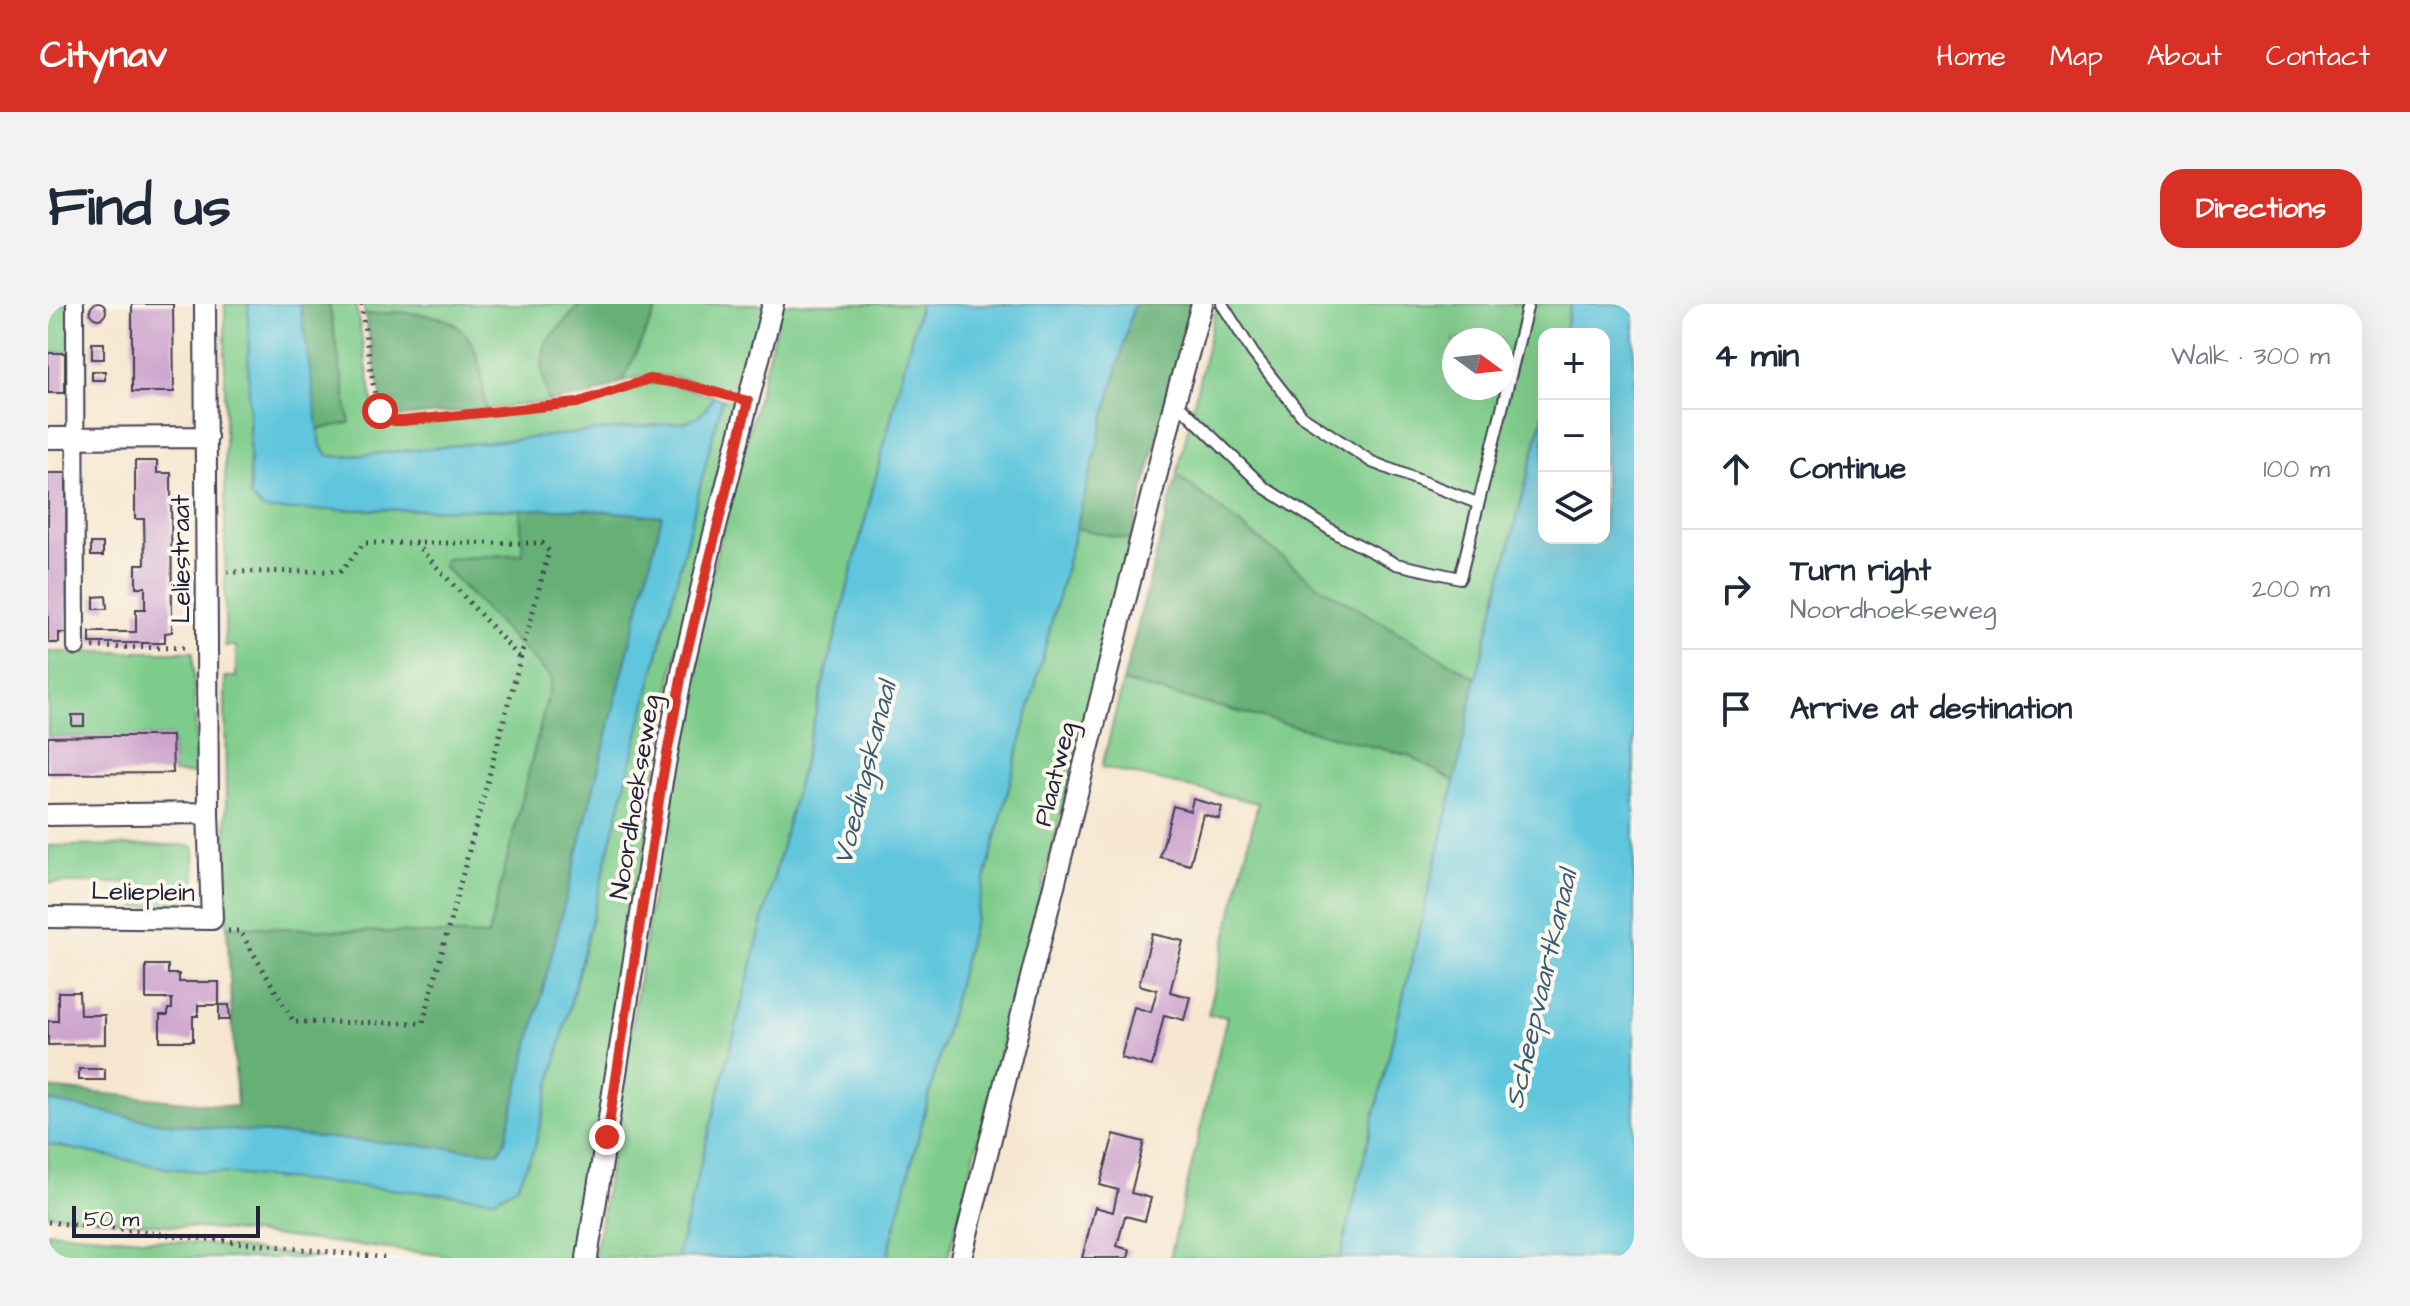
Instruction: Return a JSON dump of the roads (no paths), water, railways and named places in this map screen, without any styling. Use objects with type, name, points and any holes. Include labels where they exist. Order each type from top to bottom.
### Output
[{"type":"street","points":[[75,304],[76,647]]},
{"type":"street","name":"Leliestraat","points":[[205,304],[208,813]]},
{"type":"street","name":"Noordhoekseweg","points":[[587,1258],[662,781],[683,668],[773,304]]},
{"type":"street","name":"Plaatweg","points":[[961,1258],[1175,401],[1202,304]]},
{"type":"street","points":[[48,438],[207,437]]},
{"type":"street","points":[[48,815],[208,813]]},
{"type":"street","name":"Lelieplein","points":[[48,917],[212,919],[208,813]]},
{"type":"lane","points":[[1222,304],[1253,353],[1302,416],[1372,462],[1477,503]]},
{"type":"lane","points":[[1175,401],[1265,488],[1339,535],[1396,564],[1460,578],[1528,304]]},
{"type":"water","points":[[248,304],[300,304],[321,446],[329,456],[686,422],[702,412],[713,396],[722,399],[534,1149],[517,1186],[495,1199],[167,1168],[48,1144],[48,1101],[150,1121],[499,1152],[505,1141],[662,516],[579,509],[264,510],[250,497]]},
{"type":"water","name":"Voedingskanaal","points":[[920,304],[1134,304],[887,1258],[677,1258]]},
{"type":"water","name":"Scheepvaartkanaal","points":[[1571,304],[1634,304],[1634,1222],[1625,1258],[1340,1258],[1455,782],[1476,678],[1538,435],[1538,544],[1610,544],[1610,328],[1565,328]]}]
